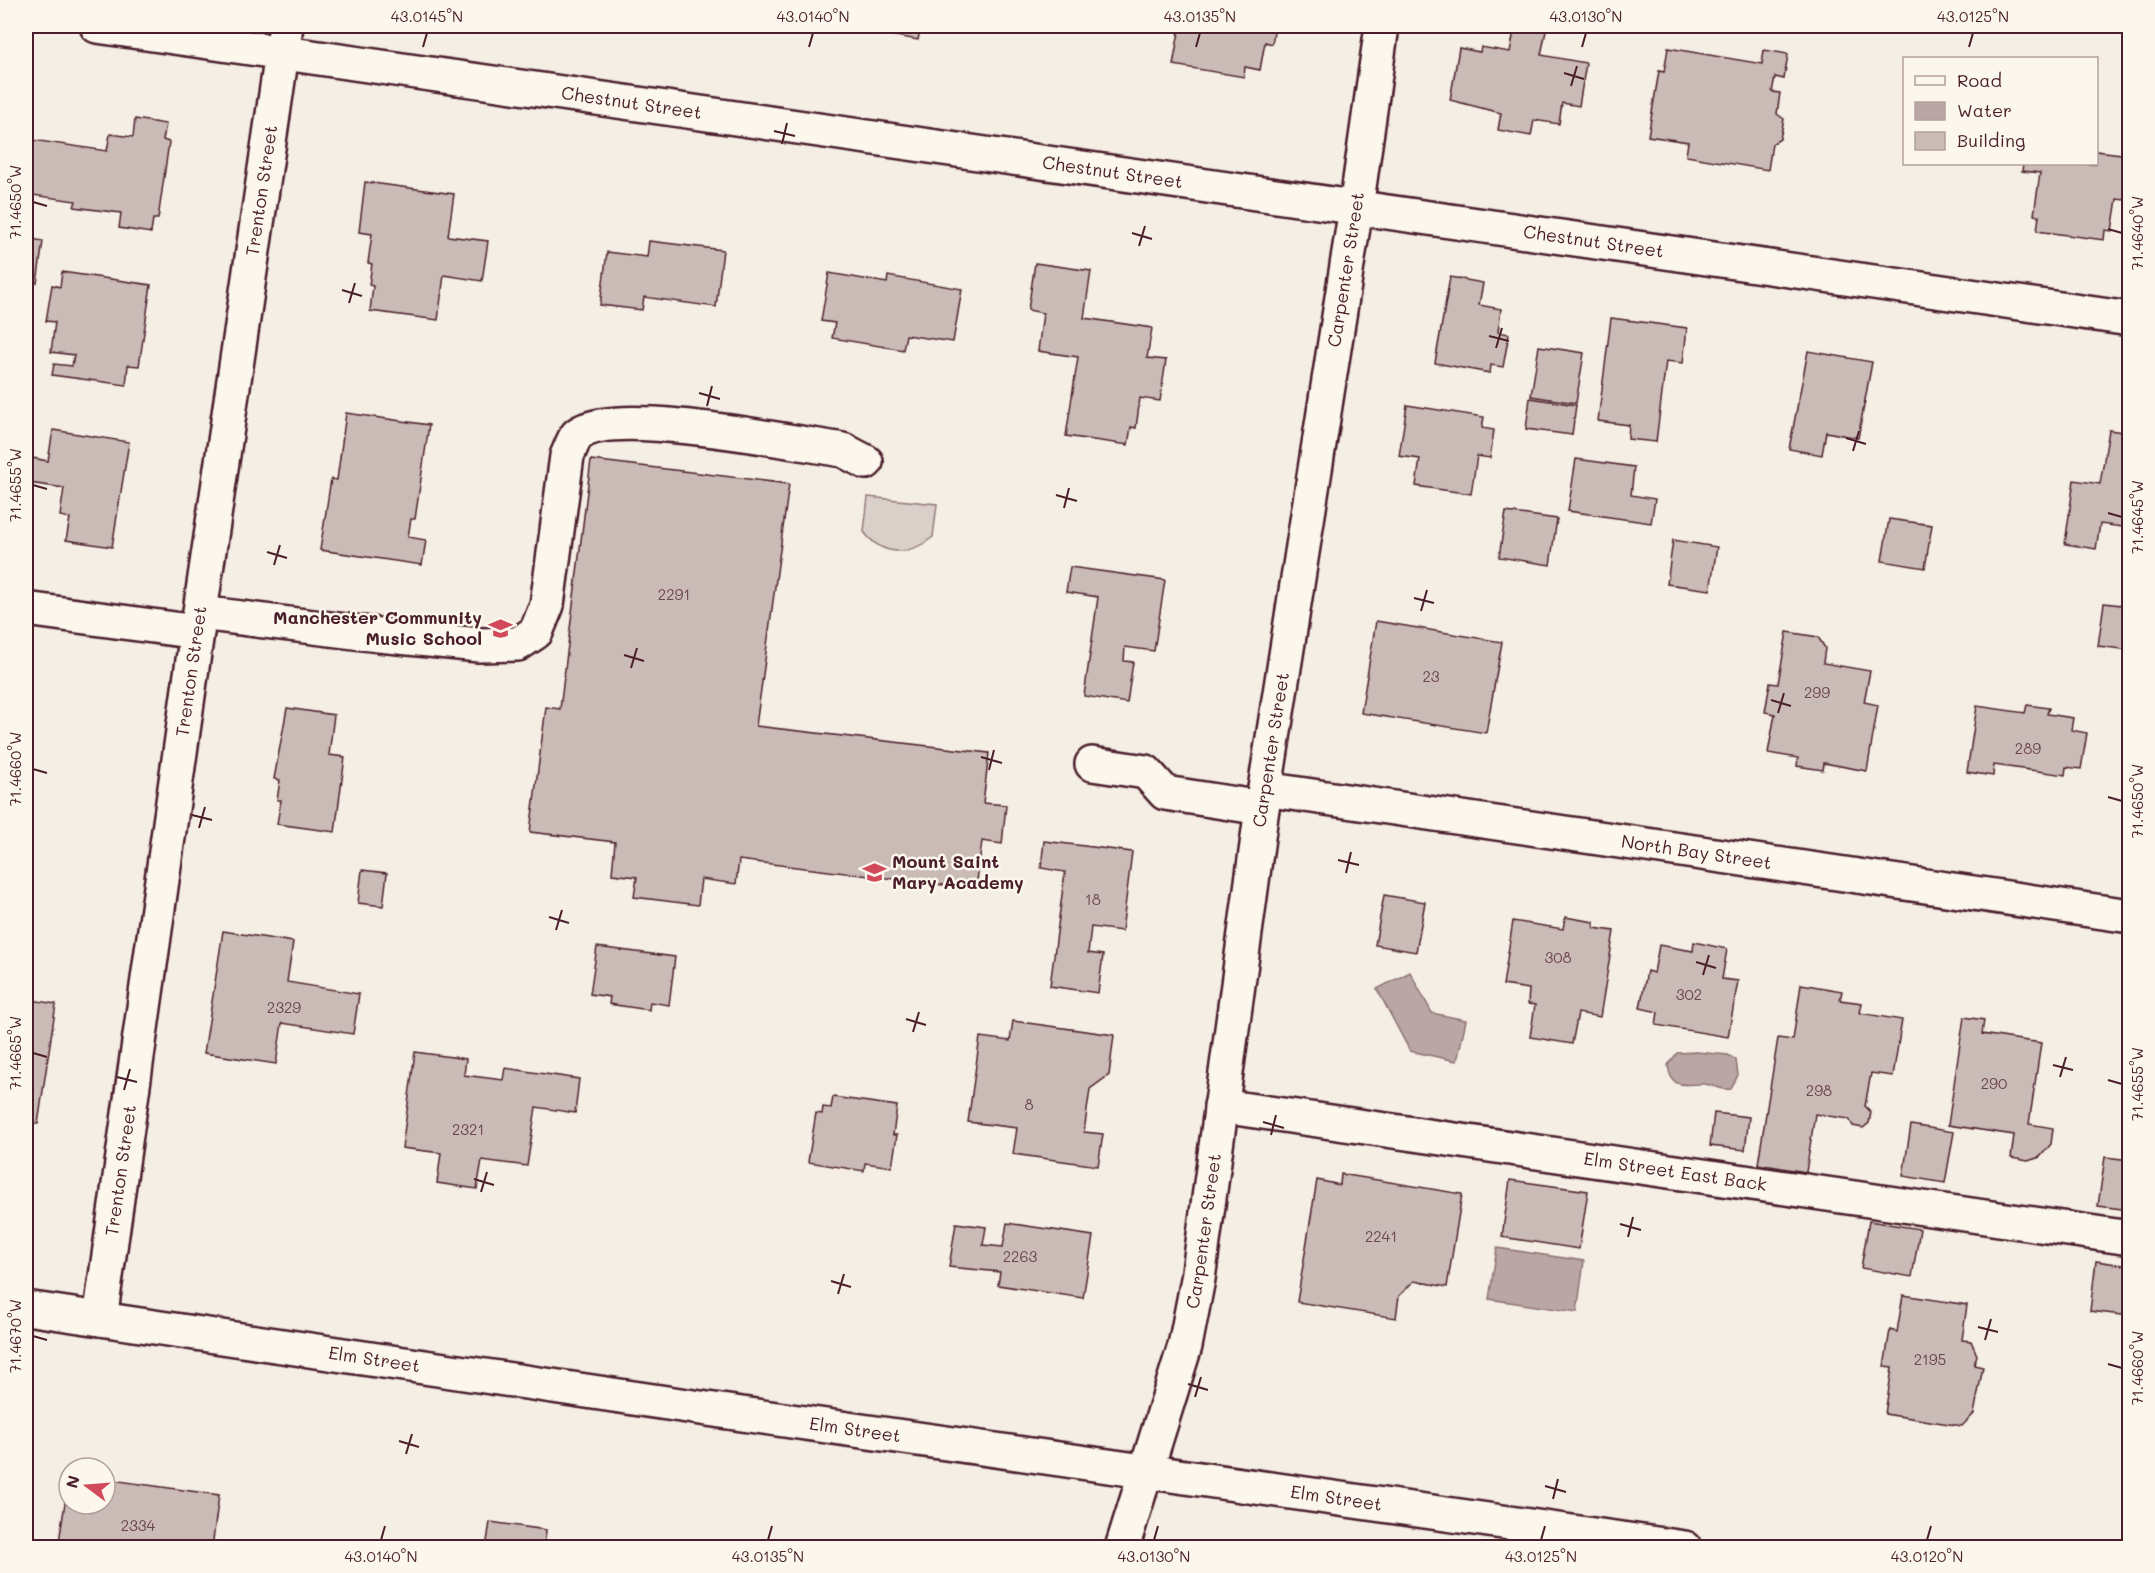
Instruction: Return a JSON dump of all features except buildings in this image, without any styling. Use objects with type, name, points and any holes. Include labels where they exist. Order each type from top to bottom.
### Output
[{"type":"street","name":"Chestnut Street","points":[[97,26],[284,40],[1356,208],[2130,318]]},
{"type":"street","name":"Carpenter Street","points":[[1122,1548],[1144,1469],[1167,1411],[1185,1346],[1198,1279],[1264,798],[1382,26]]},
{"type":"street","name":"Trenton Street","points":[[100,1319],[198,622],[284,40]]},
{"type":"street","points":[[26,609],[479,645],[518,644],[536,632],[548,604],[567,456],[577,435],[604,424],[643,422],[843,450],[866,462]]},
{"type":"street","name":"North Bay Street","points":[[1092,764],[1146,772],[1164,793],[1264,798],[2130,915]]},
{"type":"street","name":"Elm Street East Back","points":[[1221,1106],[2130,1238]]},
{"type":"street","name":"Elm Street","points":[[26,1308],[710,1409],[1144,1469],[1685,1548]]},
{"type":"shaded area","points":[[868,497],[937,504],[933,537],[915,548],[906,550],[888,550],[879,546],[864,532]]},
{"type":"water","points":[[1410,972],[1432,1013],[1466,1020],[1457,1061],[1410,1051],[1377,989]]},
{"type":"water","points":[[1677,1053],[1728,1055],[1736,1060],[1738,1075],[1731,1089],[1707,1084],[1684,1085],[1672,1079],[1668,1065]]},
{"type":"water","points":[[1497,1248],[1584,1261],[1577,1312],[1489,1299]]},
{"type":"place","name":"Manchester Community Music School","points":[[500,628]]},
{"type":"place","name":"Mount Saint Mary Academy","points":[[874,872]]}]
